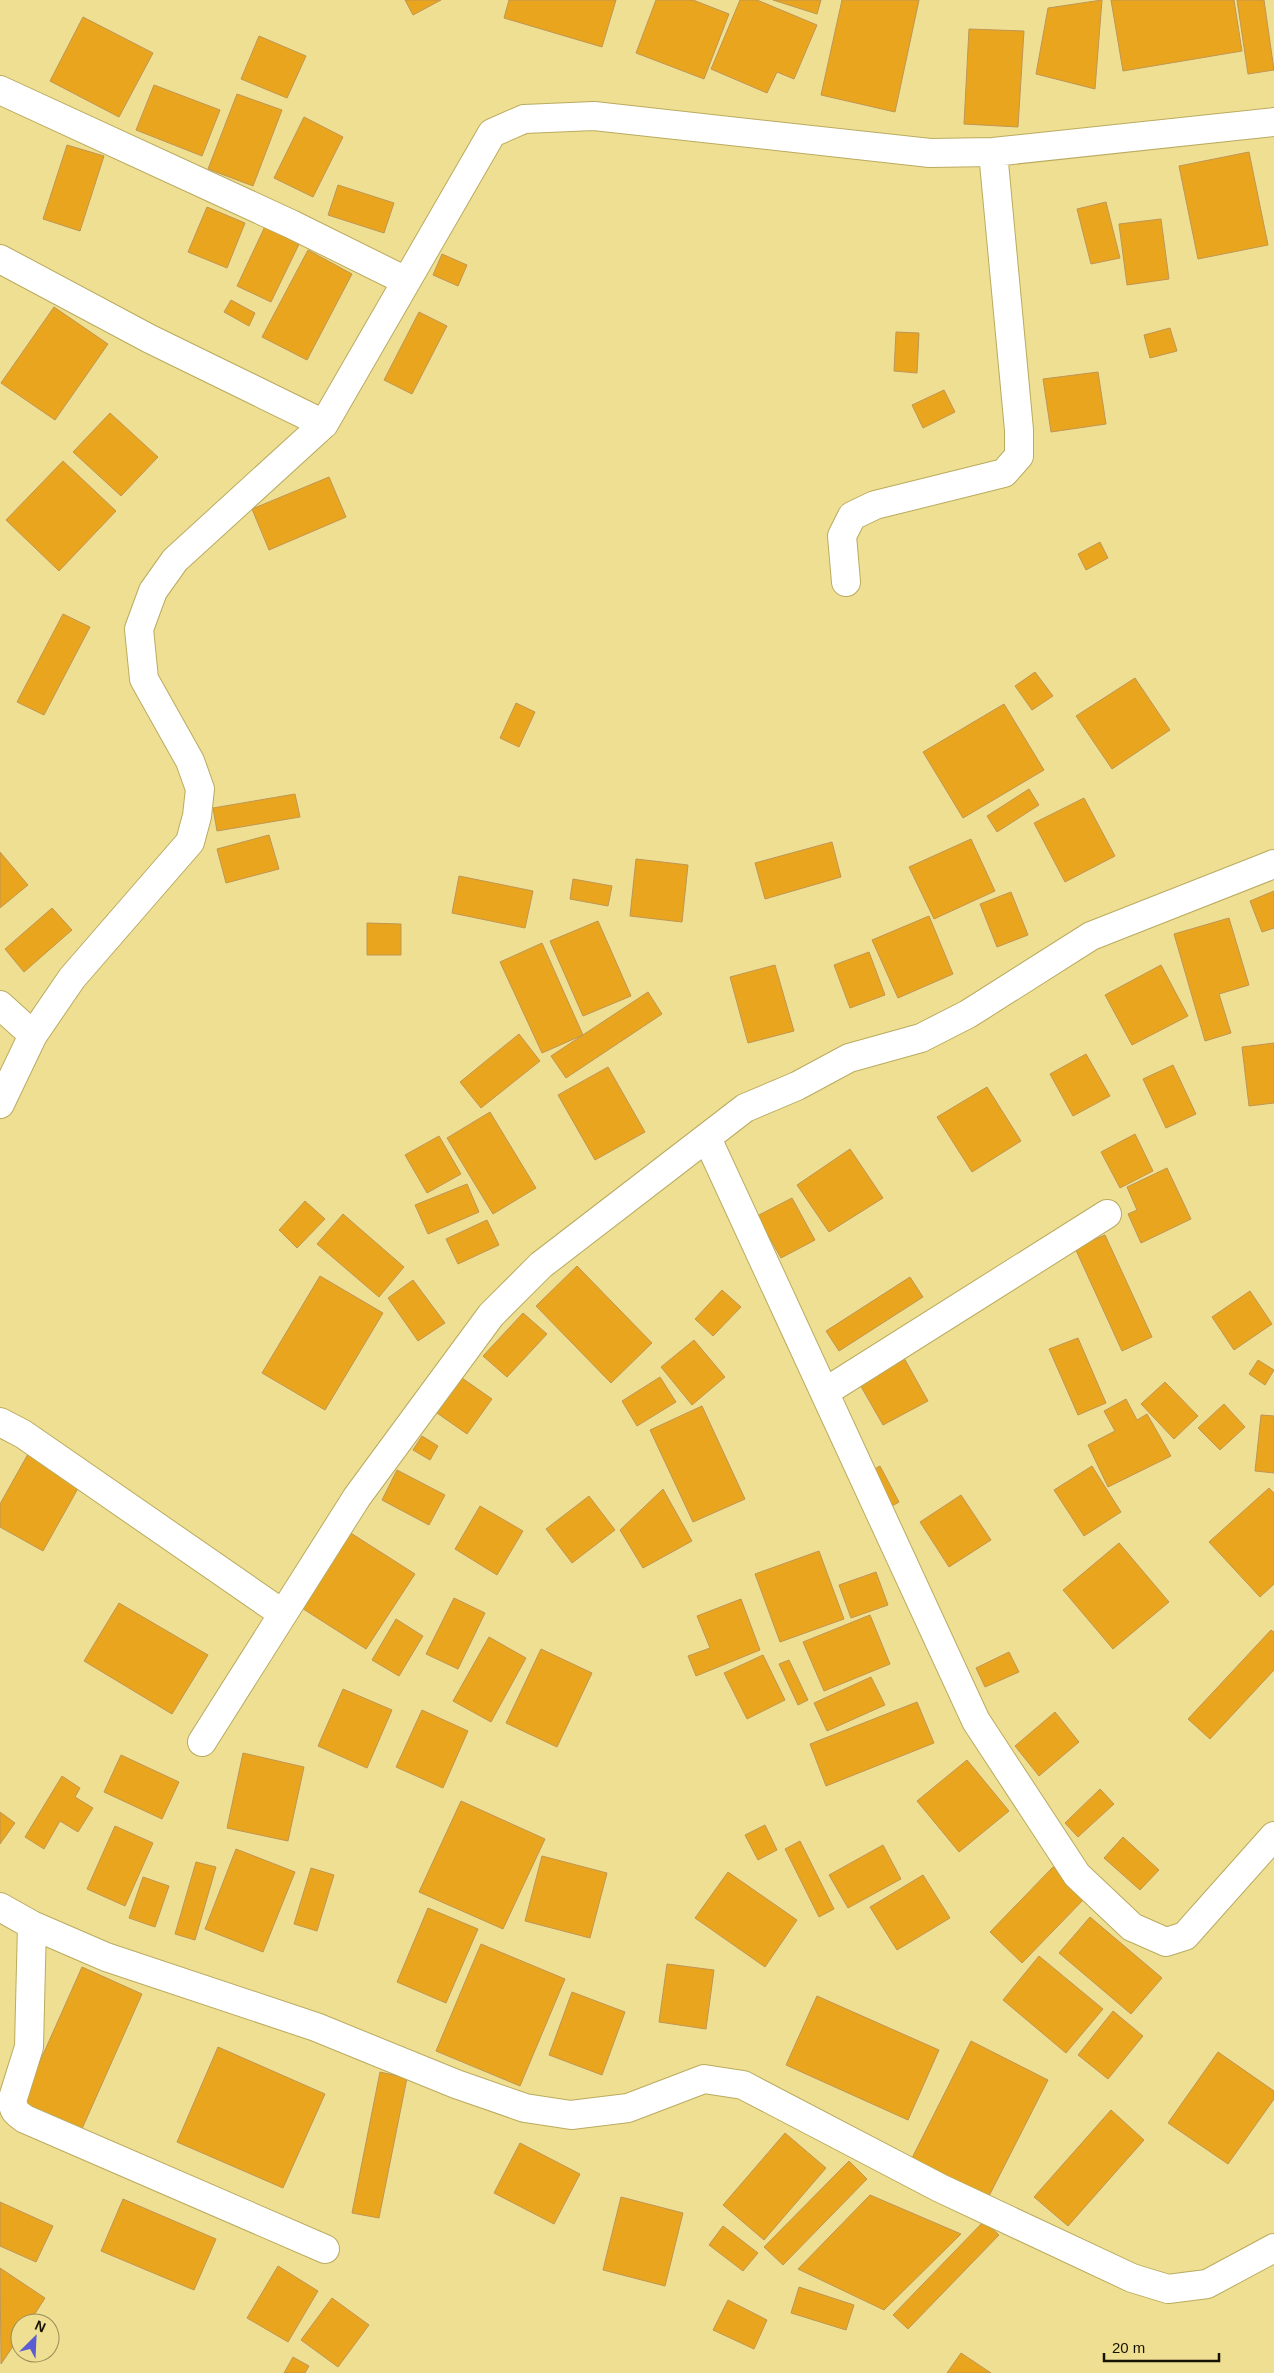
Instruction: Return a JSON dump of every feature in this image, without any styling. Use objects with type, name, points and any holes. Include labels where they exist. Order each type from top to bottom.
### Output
[{"type":"street","points":[[0,90],[291,224],[406,282]]},
{"type":"street","points":[[0,1104],[34,1035],[72,978],[190,842],[197,816],[200,790],[190,761],[144,679],[139,629],[153,591],[175,560],[324,424],[492,133],[524,119],[594,116],[930,153],[994,152],[1274,122]]},
{"type":"street","points":[[846,582],[842,536],[852,516],[875,505],[1004,473],[1018,456],[1019,430],[994,152]]},
{"type":"street","points":[[0,259],[150,339],[324,424]]},
{"type":"street","points":[[202,1742],[357,1497],[491,1314],[541,1265],[745,1108],[797,1086],[849,1058],[921,1038],[960,1018],[1091,936],[1274,864]]},
{"type":"street","points":[[0,1005],[34,1035]]},
{"type":"street","points":[[707,1138],[976,1721],[1077,1875],[1132,1927],[1166,1942],[1185,1936],[1274,1836]]},
{"type":"street","points":[[825,1392],[1107,1214]]},
{"type":"street","points":[[0,1422],[23,1434],[283,1614]]},
{"type":"street","points":[[0,1907],[32,1925],[106,1957],[316,2027],[456,2084],[525,2108],[571,2115],[628,2108],[704,2079],[743,2085],[940,2188],[1132,2278],[1168,2289],[1208,2284],[1274,2248]]},
{"type":"street","points":[[32,1925],[29,2047],[13,2098],[12,2106],[15,2112],[25,2119],[325,2249]]},
{"type":"building","points":[[405,0],[441,0],[413,15]]},
{"type":"building","points":[[509,0],[616,0],[602,47],[504,18]]},
{"type":"building","points":[[656,0],[693,0],[729,14],[704,79],[636,53]]},
{"type":"building","points":[[740,0],[757,0],[817,25],[794,79],[777,72],[767,93],[711,69]]},
{"type":"building","points":[[773,0],[821,0],[817,14]]},
{"type":"building","points":[[842,0],[919,0],[895,112],[821,95]]},
{"type":"building","points":[[1102,0],[1095,89],[1036,74],[1048,8]]},
{"type":"building","points":[[1111,0],[1234,0],[1242,51],[1123,71]]},
{"type":"building","points":[[1237,0],[1264,0],[1274,70],[1248,74]]},
{"type":"building","points":[[83,17],[153,53],[119,117],[50,81]]},
{"type":"building","points":[[969,29],[1024,31],[1018,127],[964,124]]},
{"type":"building","points":[[259,36],[306,56],[287,98],[241,79]]},
{"type":"building","points":[[154,85],[220,110],[202,156],[136,130]]},
{"type":"building","points":[[237,94],[282,110],[253,186],[208,169]]},
{"type":"building","points":[[304,117],[343,137],[313,197],[274,178]]},
{"type":"building","points":[[67,145],[104,156],[80,231],[43,219]]},
{"type":"building","points":[[1249,152],[1268,245],[1198,259],[1179,166]]},
{"type":"building","points":[[338,185],[394,203],[384,233],[328,215]]},
{"type":"building","points":[[1106,202],[1120,258],[1091,264],[1077,209]]},
{"type":"building","points":[[207,207],[245,223],[227,268],[188,252]]},
{"type":"building","points":[[1161,219],[1169,279],[1127,285],[1119,224]]},
{"type":"building","points":[[268,220],[303,236],[271,302],[237,286]]},
{"type":"building","points":[[308,250],[352,274],[307,360],[262,337]]},
{"type":"building","points":[[442,254],[467,265],[458,286],[433,275]]},
{"type":"building","points":[[231,300],[255,313],[249,326],[224,312]]},
{"type":"building","points":[[54,307],[108,344],[55,420],[1,383]]},
{"type":"building","points":[[419,312],[447,326],[412,394],[384,380]]},
{"type":"building","points":[[1170,328],[1177,351],[1150,358],[1144,335]]},
{"type":"building","points":[[896,332],[919,333],[917,373],[894,371]]},
{"type":"building","points":[[1098,372],[1106,424],[1051,432],[1043,379]]},
{"type":"building","points":[[944,390],[955,412],[923,428],[912,405]]},
{"type":"building","points":[[110,413],[158,457],[121,496],[73,452]]},
{"type":"building","points":[[63,461],[116,511],[59,571],[6,520]]},
{"type":"building","points":[[329,477],[346,517],[269,550],[252,509]]},
{"type":"building","points":[[1100,542],[1108,558],[1086,570],[1078,554]]},
{"type":"building","points":[[63,614],[90,627],[44,715],[17,702]]},
{"type":"building","points":[[1035,672],[1053,696],[1032,710],[1015,686]]},
{"type":"building","points":[[1135,678],[1170,730],[1112,769],[1076,716]]},
{"type":"building","points":[[516,703],[535,712],[519,747],[500,738]]},
{"type":"building","points":[[1004,704],[1044,770],[963,818],[923,752]]},
{"type":"building","points":[[1029,789],[1039,805],[997,832],[987,816]]},
{"type":"building","points":[[295,794],[300,817],[217,831],[213,808]]},
{"type":"building","points":[[1084,798],[1115,856],[1065,882],[1034,823]]},
{"type":"building","points":[[269,835],[279,869],[226,883],[217,849]]},
{"type":"building","points":[[971,839],[995,891],[934,919],[909,867]]},
{"type":"building","points":[[832,842],[841,877],[765,899],[755,863]]},
{"type":"building","points":[[0,852],[28,885],[0,908]]},
{"type":"building","points":[[636,859],[688,865],[682,922],[630,916]]},
{"type":"building","points":[[459,876],[533,891],[525,928],[452,913]]},
{"type":"building","points":[[573,879],[612,886],[608,906],[570,899]]},
{"type":"building","points":[[1274,891],[1274,928],[1262,932],[1250,901]]},
{"type":"building","points":[[1011,892],[1028,935],[997,947],[980,904]]},
{"type":"building","points":[[52,908],[72,930],[24,972],[5,949]]},
{"type":"building","points":[[929,916],[953,974],[898,998],[872,940]]},
{"type":"building","points":[[1229,918],[1249,985],[1219,994],[1231,1033],[1205,1041],[1174,934]]},
{"type":"building","points":[[598,921],[631,996],[583,1016],[550,941]]},
{"type":"building","points":[[367,923],[401,924],[401,955],[367,955]]},
{"type":"building","points":[[542,943],[583,1035],[542,1053],[500,962]]},
{"type":"building","points":[[869,952],[885,995],[850,1008],[834,965]]},
{"type":"building","points":[[775,965],[794,1031],[748,1043],[730,977]]},
{"type":"building","points":[[1161,965],[1188,1016],[1132,1045],[1105,995]]},
{"type":"building","points":[[648,992],[662,1014],[566,1078],[551,1056]]},
{"type":"building","points":[[519,1034],[540,1061],[481,1108],[460,1082]]},
{"type":"building","points":[[1274,1043],[1274,1103],[1249,1106],[1242,1047]]},
{"type":"building","points":[[1086,1054],[1110,1096],[1073,1116],[1050,1074]]},
{"type":"building","points":[[1173,1065],[1196,1114],[1166,1128],[1143,1079]]},
{"type":"building","points":[[608,1067],[645,1132],[595,1160],[558,1095]]},
{"type":"building","points":[[987,1087],[1021,1141],[972,1172],[937,1117]]},
{"type":"building","points":[[490,1112],[536,1188],[493,1214],[447,1138]]},
{"type":"building","points":[[1135,1134],[1153,1171],[1120,1188],[1101,1152]]},
{"type":"building","points":[[439,1136],[461,1174],[427,1193],[405,1155]]},
{"type":"building","points":[[850,1149],[883,1198],[829,1232],[797,1185]]},
{"type":"building","points":[[1167,1168],[1191,1219],[1141,1243],[1128,1214],[1137,1210],[1127,1187]]},
{"type":"building","points":[[467,1184],[479,1212],[428,1234],[415,1205]]},
{"type":"building","points":[[792,1198],[815,1240],[781,1258],[757,1216]]},
{"type":"building","points":[[305,1201],[325,1219],[297,1248],[279,1230]]},
{"type":"building","points":[[343,1214],[404,1267],[379,1297],[317,1244]]},
{"type":"building","points":[[487,1220],[499,1245],[458,1264],[446,1239]]},
{"type":"building","points":[[1105,1235],[1152,1337],[1122,1351],[1075,1248]]},
{"type":"building","points":[[577,1266],[652,1343],[611,1383],[536,1306]]},
{"type":"building","points":[[320,1276],[383,1313],[325,1410],[262,1373]]},
{"type":"building","points":[[910,1277],[923,1297],[839,1351],[826,1331]]},
{"type":"building","points":[[413,1280],[445,1323],[418,1341],[388,1298]]},
{"type":"building","points":[[722,1290],[741,1307],[713,1336],[695,1319]]},
{"type":"building","points":[[1250,1291],[1272,1324],[1234,1350],[1212,1317]]},
{"type":"building","points":[[523,1313],[547,1334],[507,1377],[483,1356]]},
{"type":"building","points":[[1078,1338],[1106,1403],[1078,1415],[1049,1349]]},
{"type":"building","points":[[694,1340],[725,1377],[692,1405],[661,1367]]},
{"type":"building","points":[[904,1358],[928,1401],[883,1425],[859,1383]]},
{"type":"building","points":[[1258,1360],[1274,1370],[1265,1385],[1249,1374]]},
{"type":"building","points":[[660,1377],[676,1402],[637,1426],[622,1401]]},
{"type":"building","points":[[462,1378],[492,1399],[467,1434],[437,1413]]},
{"type":"building","points":[[1165,1382],[1198,1416],[1174,1439],[1141,1404]]},
{"type":"building","points":[[1126,1399],[1137,1420],[1147,1414],[1171,1456],[1108,1487],[1088,1445],[1115,1431],[1104,1411]]},
{"type":"building","points":[[1224,1404],[1245,1427],[1220,1450],[1198,1428]]},
{"type":"building","points":[[702,1406],[745,1499],[693,1522],[650,1430]]},
{"type":"building","points":[[1261,1415],[1274,1416],[1274,1473],[1255,1471]]},
{"type":"building","points":[[422,1436],[438,1446],[430,1460],[413,1450]]},
{"type":"building","points":[[28,1454],[81,1483],[43,1551],[0,1527],[0,1504]]},
{"type":"building","points":[[880,1466],[899,1502],[885,1510],[866,1474]]},
{"type":"building","points":[[1092,1466],[1121,1512],[1084,1536],[1054,1490]]},
{"type":"building","points":[[397,1470],[445,1495],[429,1525],[382,1500]]},
{"type":"building","points":[[1269,1488],[1274,1493],[1274,1584],[1260,1597],[1209,1542]]},
{"type":"building","points":[[663,1489],[692,1541],[643,1568],[620,1530]]},
{"type":"building","points":[[961,1495],[991,1540],[949,1567],[920,1522]]},
{"type":"building","points":[[589,1496],[615,1530],[572,1563],[546,1529]]},
{"type":"building","points":[[480,1506],[523,1531],[497,1575],[455,1549]]},
{"type":"building","points":[[346,1530],[415,1574],[366,1649],[297,1605]]},
{"type":"building","points":[[1119,1543],[1169,1602],[1113,1649],[1063,1590]]},
{"type":"building","points":[[819,1551],[844,1619],[780,1642],[755,1574]]},
{"type":"building","points":[[876,1572],[888,1605],[851,1618],[839,1585]]},
{"type":"building","points":[[454,1598],[485,1613],[458,1669],[426,1654]]},
{"type":"building","points":[[741,1599],[760,1650],[696,1676],[688,1656],[710,1648],[697,1616]]},
{"type":"building","points":[[119,1603],[208,1655],[172,1714],[84,1661]]},
{"type":"building","points":[[870,1615],[890,1664],[824,1691],[803,1642]]},
{"type":"building","points":[[396,1619],[423,1636],[399,1676],[372,1660]]},
{"type":"building","points":[[1271,1630],[1274,1632],[1274,1670],[1210,1739],[1188,1719]]},
{"type":"building","points":[[489,1637],[526,1658],[491,1722],[453,1701]]},
{"type":"building","points":[[541,1649],[592,1673],[557,1747],[506,1723]]},
{"type":"building","points":[[1009,1652],[1019,1672],[985,1687],[976,1668]]},
{"type":"building","points":[[763,1655],[785,1700],[747,1719],[724,1673]]},
{"type":"building","points":[[789,1660],[808,1700],[798,1705],[779,1664]]},
{"type":"building","points":[[871,1677],[885,1705],[827,1731],[814,1703]]},
{"type":"building","points":[[343,1689],[392,1710],[367,1768],[318,1746]]},
{"type":"building","points":[[917,1702],[934,1743],[826,1786],[810,1744]]},
{"type":"building","points":[[422,1710],[468,1731],[443,1788],[396,1767]]},
{"type":"building","points":[[1055,1712],[1079,1742],[1039,1776],[1015,1746]]},
{"type":"building","points":[[243,1753],[304,1767],[288,1841],[227,1828]]},
{"type":"building","points":[[121,1755],[179,1782],[162,1819],[104,1792]]},
{"type":"building","points":[[967,1760],[1009,1811],[959,1852],[917,1801]]},
{"type":"building","points":[[62,1776],[80,1788],[75,1797],[93,1808],[78,1832],[60,1821],[44,1849],[25,1837]]},
{"type":"building","points":[[1100,1789],[1114,1804],[1078,1837],[1065,1823]]},
{"type":"building","points":[[461,1801],[545,1839],[503,1929],[419,1892]]},
{"type":"building","points":[[0,1812],[15,1823],[0,1844]]},
{"type":"building","points":[[765,1825],[777,1850],[758,1860],[745,1835]]},
{"type":"building","points":[[115,1826],[153,1843],[125,1906],[87,1889]]},
{"type":"building","points":[[1123,1837],[1159,1870],[1140,1890],[1104,1858]]},
{"type":"building","points":[[800,1841],[834,1909],[819,1917],[785,1849]]},
{"type":"building","points":[[883,1845],[901,1879],[848,1908],[829,1875]]},
{"type":"building","points":[[236,1849],[295,1872],[263,1952],[205,1929]]},
{"type":"building","points":[[542,1856],[607,1873],[590,1938],[525,1921]]},
{"type":"building","points":[[196,1862],[216,1867],[195,1940],[175,1934]]},
{"type":"building","points":[[1053,1867],[1086,1897],[1022,1963],[990,1932]]},
{"type":"building","points":[[311,1868],[334,1875],[317,1931],[294,1924]]},
{"type":"building","points":[[728,1872],[797,1920],[765,1967],[695,1918]]},
{"type":"building","points":[[923,1875],[950,1918],[897,1950],[870,1907]]},
{"type":"building","points":[[143,1877],[169,1886],[155,1927],[129,1918]]},
{"type":"building","points":[[428,1908],[478,1929],[446,2003],[397,1982]]},
{"type":"building","points":[[1090,1917],[1162,1978],[1131,2014],[1059,1953]]},
{"type":"building","points":[[481,1944],[565,1979],[520,2086],[436,2051]]},
{"type":"building","points":[[1039,1956],[1103,2009],[1066,2053],[1003,2000]]},
{"type":"building","points":[[667,1964],[714,1970],[706,2029],[659,2022]]},
{"type":"building","points":[[82,1967],[142,1994],[81,2131],[21,2104]]},
{"type":"building","points":[[572,1992],[625,2012],[602,2075],[549,2055]]},
{"type":"building","points":[[817,1996],[939,2050],[908,2120],[786,2065]]},
{"type":"building","points":[[1113,2011],[1143,2036],[1108,2079],[1078,2055]]},
{"type":"building","points":[[971,2041],[1048,2080],[988,2198],[911,2160]]},
{"type":"building","points":[[218,2047],[325,2094],[283,2188],[177,2142]]},
{"type":"building","points":[[1218,2052],[1274,2091],[1274,2099],[1228,2164],[1168,2123]]},
{"type":"building","points":[[380,2072],[407,2078],[379,2218],[352,2213]]},
{"type":"building","points":[[1111,2110],[1144,2140],[1068,2226],[1034,2197]]},
{"type":"building","points":[[785,2133],[826,2168],[764,2240],[723,2205]]},
{"type":"building","points":[[520,2143],[580,2174],[554,2224],[494,2193]]},
{"type":"building","points":[[849,2161],[867,2179],[783,2265],[764,2247]]},
{"type":"building","points":[[870,2195],[961,2234],[884,2310],[798,2269]]},
{"type":"building","points":[[621,2197],[683,2213],[665,2286],[603,2270]]},
{"type":"building","points":[[123,2199],[216,2239],[194,2290],[101,2251]]},
{"type":"building","points":[[0,2202],[53,2226],[36,2262],[0,2246]]},
{"type":"building","points":[[984,2221],[999,2235],[908,2329],[893,2315]]},
{"type":"building","points":[[723,2226],[758,2253],[743,2271],[709,2245]]},
{"type":"building","points":[[278,2266],[318,2291],[288,2342],[247,2318]]},
{"type":"building","points":[[0,2268],[45,2298],[35,2313],[10,2313],[10,2351],[1,2364]]},
{"type":"building","points":[[799,2287],[854,2305],[846,2330],[791,2313]]},
{"type":"building","points":[[332,2298],[369,2325],[338,2367],[301,2340]]},
{"type":"building","points":[[728,2300],[767,2320],[754,2349],[713,2330]]},
{"type":"building","points":[[961,2353],[991,2373],[947,2373]]},
{"type":"building","points":[[293,2357],[309,2366],[305,2373],[284,2373]]}]
